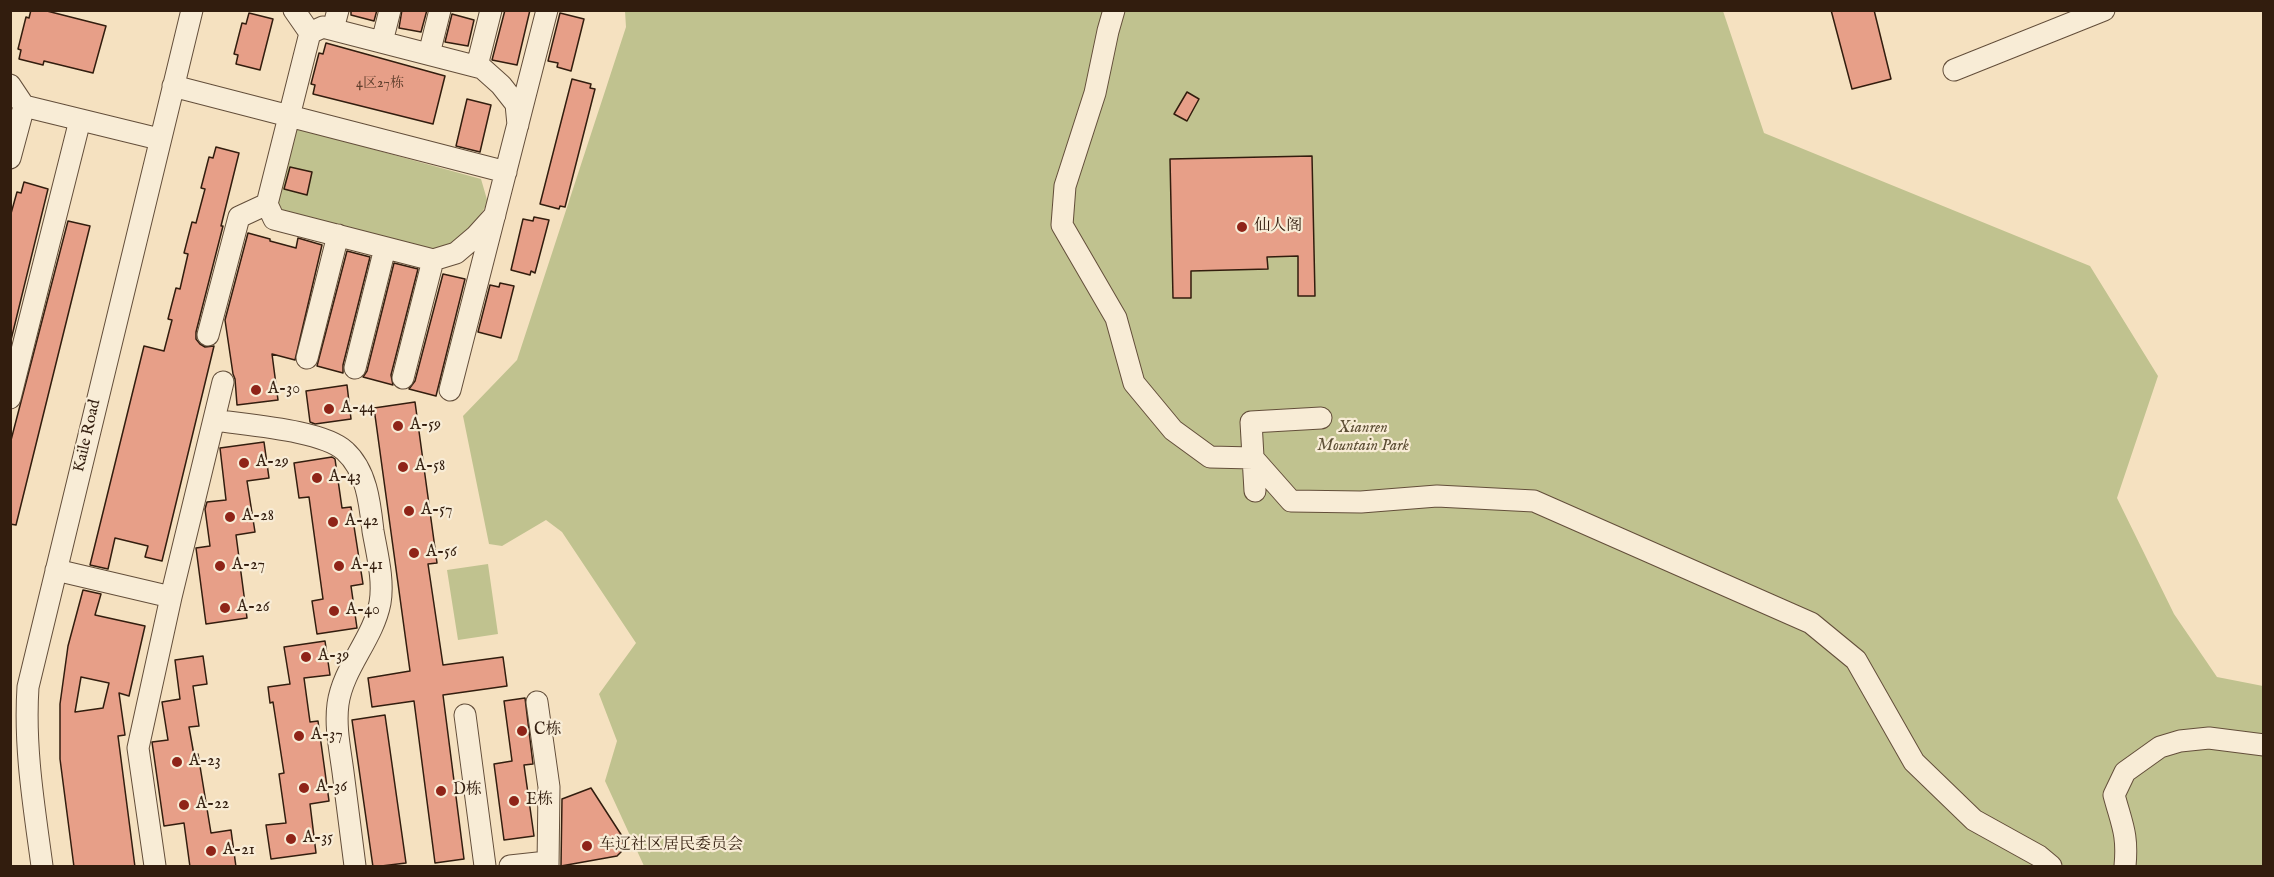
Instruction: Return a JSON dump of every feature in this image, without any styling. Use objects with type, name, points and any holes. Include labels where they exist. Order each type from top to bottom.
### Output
[{"type":"street","name":"Kaile Road","points":[[42,867],[27,758],[25,724],[28,687],[192,10]]},
{"type":"street","points":[[294,10],[310,33],[267,204],[274,219],[433,260],[456,253],[495,215]]},
{"type":"street","points":[[382,42],[390,10]]},
{"type":"street","points":[[429,54],[440,10]]},
{"type":"street","points":[[477,66],[491,10]]},
{"type":"street","points":[[450,390],[547,10]]},
{"type":"street","points":[[1114,10],[1095,93],[1065,186],[1062,225],[1116,318],[1134,383],[1173,430],[1210,457],[1252,458],[1291,501],[1361,502],[1437,496],[1534,501],[1811,623],[1856,660],[1914,762],[1974,820],[2038,856],[2051,867]]},
{"type":"street","points":[[1954,70],[2104,10]]},
{"type":"street","points":[[310,33],[336,20],[382,42],[482,68],[501,85],[516,104],[518,125]]},
{"type":"street","points":[[10,85],[24,106],[159,139]]},
{"type":"street","points":[[173,86],[506,172]]},
{"type":"street","points":[[11,153],[24,106]]},
{"type":"street","points":[[10,398],[80,120]]},
{"type":"street","points":[[208,335],[239,217],[267,204]]},
{"type":"street","points":[[307,358],[338,235]]},
{"type":"street","points":[[355,368],[385,248]]},
{"type":"street","points":[[403,378],[433,260]]},
{"type":"street","points":[[155,867],[138,748],[171,597],[223,382]]},
{"type":"street","points":[[1255,491],[1251,422],[1321,418]]},
{"type":"street","points":[[213,420],[291,432],[335,444],[346,452],[357,466],[364,483],[370,504],[380,580],[380,604],[342,691],[337,728],[355,867]]},
{"type":"street","points":[[56,570],[171,597]]},
{"type":"street","points":[[510,867],[548,864],[549,787],[537,702]]},
{"type":"street","points":[[465,716],[485,867]]},
{"type":"street","points":[[2125,867],[2127,844],[2125,829],[2114,795],[2125,771],[2160,747],[2180,741],[2209,738],[2264,745]]},
{"type":"green space","name":"Xianren Mountain Park","points":[[625,11],[1723,11],[1764,133],[2090,266],[2158,376],[2117,498],[2174,614],[2217,677],[2263,686],[2263,866],[644,866],[605,781],[617,741],[599,694],[636,643],[562,532],[546,520],[502,546],[489,544],[463,416],[517,360],[626,27]]},
{"type":"green space","points":[[296,128],[481,179],[488,203],[471,229],[455,244],[428,251],[273,210]]},
{"type":"green space","points":[[488,564],[498,634],[458,640],[447,570]]},
{"type":"building","points":[[31,10],[43,10],[106,26],[93,73],[44,61],[43,65],[19,59],[21,50],[18,49],[26,17],[29,18]]},
{"type":"building","points":[[351,10],[377,10],[374,21],[351,15]]},
{"type":"building","points":[[402,10],[427,10],[421,32],[399,28]]},
{"type":"building","points":[[505,10],[530,10],[517,65],[492,60]]},
{"type":"building","points":[[1831,10],[1874,10],[1891,79],[1852,89]]},
{"type":"building","points":[[249,13],[273,19],[260,70],[236,64],[238,55],[234,54],[242,23],[246,24]]},
{"type":"building","points":[[560,13],[584,19],[571,71],[557,67],[558,63],[548,61]]},
{"type":"building","points":[[452,14],[474,20],[468,46],[445,42]]},
{"type":"building","points":[[326,43],[445,76],[433,124],[313,94],[315,85],[311,84],[319,53],[323,54]]},
{"type":"building","points":[[572,79],[591,84],[590,88],[595,89],[565,207],[560,206],[559,209],[540,204]]},
{"type":"building","points":[[1187,92],[1199,99],[1187,121],[1174,114]]},
{"type":"building","points":[[467,99],[491,105],[480,152],[456,146]]},
{"type":"building","points":[[216,147],[239,153],[196,332],[196,339],[200,344],[205,347],[214,346],[162,561],[145,557],[148,546],[115,538],[108,569],[90,565],[144,346],[164,351],[172,320],[168,319],[176,288],[180,289],[188,254],[184,253],[192,222],[196,223],[205,189],[201,188],[209,157],[213,158]]},
{"type":"building","points":[[1312,156],[1315,296],[1298,296],[1298,256],[1267,257],[1268,269],[1191,271],[1191,298],[1173,298],[1170,159]]},
{"type":"building","points":[[290,167],[312,172],[307,195],[284,189]]},
{"type":"building","points":[[24,182],[48,189],[10,344],[10,217],[17,192],[21,193]]},
{"type":"building","points":[[534,217],[549,220],[535,273],[531,271],[530,275],[511,270],[523,219],[533,221]]},
{"type":"building","points":[[68,221],[90,226],[16,525],[10,524],[10,444]]},
{"type":"building","points":[[248,233],[296,248],[298,238],[322,245],[295,360],[272,354],[278,400],[237,405],[225,320]]},
{"type":"building","points":[[347,251],[370,257],[343,365],[343,373],[317,366]]},
{"type":"building","points":[[394,263],[418,269],[391,375],[393,385],[363,377],[367,371]]},
{"type":"building","points":[[443,274],[465,279],[436,396],[409,389],[415,381]]},
{"type":"building","points":[[500,283],[514,286],[501,338],[478,332],[490,285],[499,287]]},
{"type":"building","name":"A-44","points":[[347,385],[351,419],[315,424],[310,422],[306,391]]},
{"type":"building","points":[[415,402],[437,563],[428,564],[443,665],[503,657],[507,686],[443,695],[464,859],[435,863],[414,701],[372,707],[368,678],[410,671],[374,408]]},
{"type":"building","points":[[264,442],[269,478],[247,481],[255,532],[236,535],[247,618],[206,624],[196,548],[210,546],[205,509],[207,502],[226,500],[220,448]]},
{"type":"building","points":[[332,457],[335,459],[342,508],[351,507],[363,584],[351,586],[357,628],[317,634],[312,601],[323,599],[309,497],[299,498],[294,463]]},
{"type":"building","points":[[83,590],[101,594],[95,615],[145,626],[129,696],[119,693],[125,735],[118,736],[135,867],[74,867],[60,759],[60,704],[68,646]],"holes":[[[81,677],[109,683],[103,708],[75,712]]]},
{"type":"building","points":[[325,641],[330,675],[304,678],[310,722],[318,721],[329,801],[310,804],[316,853],[271,859],[266,825],[286,823],[279,774],[284,773],[273,702],[270,703],[268,687],[290,684],[284,647]]},
{"type":"building","points":[[203,656],[207,684],[193,686],[199,726],[189,727],[194,755],[198,754],[211,833],[231,830],[236,867],[190,867],[184,823],[164,826],[152,742],[168,740],[162,702],[180,699],[175,660]]},
{"type":"building","name":"E栋","points":[[525,698],[533,764],[524,765],[534,836],[504,840],[494,764],[512,761],[504,701]]},
{"type":"building","points":[[385,715],[406,863],[373,867],[352,720]]},
{"type":"building","points":[[591,788],[622,836],[621,852],[617,856],[561,866],[562,799]]},
{"type":"place","name":"仙人阁","points":[[1242,227]]},
{"type":"place","name":"A-30","points":[[256,390]]},
{"type":"place","name":"A-44","points":[[329,409]]},
{"type":"place","name":"A-59","points":[[398,426]]},
{"type":"place","name":"A-29","points":[[244,463]]},
{"type":"place","name":"A-58","points":[[403,467]]},
{"type":"place","name":"A-43","points":[[317,478]]},
{"type":"place","name":"A-57","points":[[409,511]]},
{"type":"place","name":"A-28","points":[[230,517]]},
{"type":"place","name":"A-42","points":[[333,522]]},
{"type":"place","name":"A-56","points":[[414,553]]},
{"type":"place","name":"A-27","points":[[220,566]]},
{"type":"place","name":"A-41","points":[[339,566]]},
{"type":"place","name":"A-26","points":[[225,608]]},
{"type":"place","name":"A-40","points":[[334,611]]},
{"type":"place","name":"A-39","points":[[306,657]]},
{"type":"place","name":"C栋","points":[[522,731]]},
{"type":"place","name":"A-37","points":[[299,736]]},
{"type":"place","name":"A-23","points":[[177,762]]},
{"type":"place","name":"A-36","points":[[304,788]]},
{"type":"place","name":"D栋","points":[[441,791]]},
{"type":"place","name":"E栋","points":[[514,801]]},
{"type":"place","name":"A-22","points":[[184,805]]},
{"type":"place","name":"A-35","points":[[291,839]]},
{"type":"place","name":"车辽社区居民委员会","points":[[587,846]]},
{"type":"place","name":"A-21","points":[[211,851]]}]
